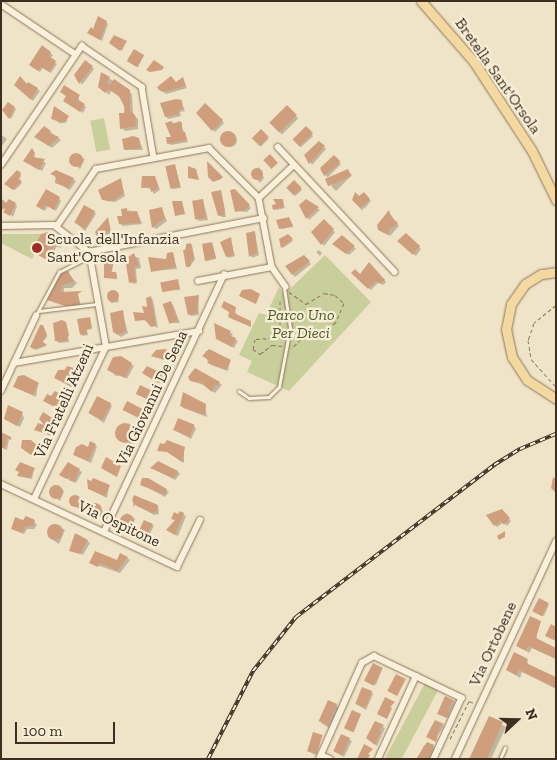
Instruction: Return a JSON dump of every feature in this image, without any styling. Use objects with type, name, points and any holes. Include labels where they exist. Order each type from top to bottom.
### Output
[{"type":"main road","name":"Bretella Sant'Orsola","points":[[420,1],[463,48],[489,85],[532,151],[556,200]]},
{"type":"main road","points":[[556,272],[541,274],[525,284],[511,304],[506,329],[512,356],[527,380],[556,399]]},
{"type":"street","points":[[1,4],[75,54]]},
{"type":"street","points":[[1,164],[82,46],[138,81],[144,94],[154,158]]},
{"type":"street","points":[[278,147],[395,272]]},
{"type":"street","points":[[57,226],[96,169],[209,148],[259,198],[272,267],[284,284]]},
{"type":"street","points":[[259,198],[294,165]]},
{"type":"street","points":[[1,226],[57,226],[89,252],[264,218]]},
{"type":"street","name":"Via Fratelli Atzeni","points":[[34,499],[106,347],[89,252]]},
{"type":"street","points":[[198,281],[272,267]]},
{"type":"street","name":"Via Giovanni De Sena","points":[[104,532],[224,275]]},
{"type":"street","points":[[1,391],[37,314]]},
{"type":"street","points":[[14,363],[199,331]]},
{"type":"street","name":"Via Ospitone","points":[[1,484],[177,566],[200,520]]},
{"type":"street","name":"Via Ortobene","points":[[454,759],[556,540]]},
{"type":"street","points":[[330,759],[320,757],[362,663],[374,656],[462,698],[434,759]]},
{"type":"street","points":[[378,759],[416,676]]},
{"type":"lane","points":[[37,314],[59,272],[85,259],[89,252]]},
{"type":"lane","points":[[238,391],[249,398],[269,397],[282,381],[288,347],[290,318],[284,284]]},
{"type":"lane","points":[[37,314],[98,304]]},
{"type":"lane","points":[[500,759],[505,748]]},
{"type":"path","points":[[284,284],[290,293],[306,304],[324,293],[335,295],[342,300],[344,308],[336,322],[320,335],[301,339],[292,348],[272,345],[260,354],[253,349],[255,339],[272,338],[280,331],[278,312],[286,294],[290,293]]},
{"type":"path","points":[[556,304],[534,323],[528,340],[531,359],[556,387]]},
{"type":"path","points":[[449,742],[469,701],[480,704]]},
{"type":"green space","points":[[104,118],[110,149],[96,152],[90,121]]},
{"type":"green space","points":[[1,234],[41,234],[31,251],[35,253],[32,259],[1,243]]},
{"type":"green space","name":"Parco Uno Per Dieci","points":[[325,255],[371,302],[289,391],[247,372],[252,361],[239,355],[259,313],[266,315],[279,287],[283,293],[293,286]]},
{"type":"green space","points":[[425,683],[438,690],[402,759],[386,757]]},
{"type":"building","points":[[98,16],[107,21],[100,40],[87,33],[91,27],[93,29]]},
{"type":"building","points":[[114,35],[127,41],[120,51],[109,43]]},
{"type":"building","points":[[42,45],[51,52],[49,56],[56,61],[49,72],[41,67],[38,71],[29,65]]},
{"type":"building","points":[[134,49],[144,55],[137,67],[127,61]]},
{"type":"building","points":[[85,60],[93,66],[79,84],[74,75]]},
{"type":"building","points":[[154,60],[164,67],[162,70],[150,72],[146,70]]},
{"type":"building","points":[[101,72],[110,77],[107,82],[110,85],[114,79],[130,90],[130,110],[135,115],[136,126],[120,129],[119,113],[125,113],[124,106],[119,96],[108,89],[105,93],[98,87]]},
{"type":"building","points":[[20,76],[27,84],[28,82],[38,88],[31,100],[14,85]]},
{"type":"building","points":[[171,76],[176,82],[183,77],[186,86],[163,92],[159,90],[157,87]]},
{"type":"building","points":[[64,85],[80,95],[77,99],[85,104],[80,112],[63,101],[66,96],[60,92]]},
{"type":"building","points":[[176,99],[182,100],[183,109],[179,110],[179,114],[165,117],[160,103]]},
{"type":"building","points":[[8,102],[15,107],[9,119],[2,110]]},
{"type":"building","points":[[205,103],[223,120],[212,131],[196,113]]},
{"type":"building","points":[[287,105],[297,115],[279,133],[269,123]]},
{"type":"building","points":[[54,106],[69,116],[64,123],[51,119]]},
{"type":"building","points":[[172,121],[173,124],[180,121],[182,123],[182,132],[185,132],[187,140],[167,144],[166,137],[171,137],[165,123]]},
{"type":"building","points":[[44,126],[51,131],[49,133],[59,137],[49,146],[34,137]]},
{"type":"building","points":[[306,126],[313,133],[300,147],[293,139]]},
{"type":"building","points":[[261,129],[269,137],[260,146],[252,138]]},
{"type":"building","points":[[228,131],[234,133],[236,139],[234,145],[228,147],[222,145],[220,139],[222,133]]},
{"type":"building","points":[[133,136],[139,138],[141,148],[124,150],[122,139]]},
{"type":"building","points":[[319,141],[325,146],[309,164],[304,155]]},
{"type":"building","points":[[32,148],[35,153],[33,157],[45,159],[39,170],[23,161]]},
{"type":"building","points":[[76,153],[81,155],[83,160],[81,165],[76,167],[71,165],[69,160],[71,155]]},
{"type":"building","points":[[270,154],[278,163],[271,169],[263,160]]},
{"type":"building","points":[[334,155],[340,161],[338,165],[324,176],[320,168]]},
{"type":"building","points":[[207,161],[223,177],[221,179],[213,182],[208,177]]},
{"type":"building","points":[[175,164],[180,186],[170,189],[165,166]]},
{"type":"building","points":[[188,166],[196,169],[199,180],[188,178]]},
{"type":"building","points":[[259,168],[262,169],[262,179],[255,180],[252,179],[251,172],[252,169]]},
{"type":"building","points":[[348,169],[351,176],[328,186],[325,179]]},
{"type":"building","points":[[17,170],[21,173],[18,179],[22,181],[13,190],[4,184]]},
{"type":"building","points":[[56,170],[74,178],[68,188],[55,183],[56,176],[50,174]]},
{"type":"building","points":[[142,176],[155,176],[159,188],[151,192],[150,187],[141,188]]},
{"type":"building","points":[[121,178],[124,193],[113,201],[102,200],[98,190]]},
{"type":"building","points":[[294,180],[302,188],[294,196],[286,188]]},
{"type":"building","points":[[46,189],[60,197],[54,210],[45,205],[43,210],[36,206]]},
{"type":"building","points":[[235,189],[250,205],[245,210],[235,212],[230,190]]},
{"type":"building","points":[[221,190],[225,211],[224,215],[218,216],[211,192]]},
{"type":"building","points":[[355,192],[359,196],[364,192],[370,199],[362,207],[363,211],[352,200]]},
{"type":"building","points":[[1,198],[6,203],[9,199],[16,203],[10,216],[3,212],[6,208],[1,210]]},
{"type":"building","points":[[203,199],[206,218],[195,219],[192,201]]},
{"type":"building","points":[[273,199],[283,199],[284,207],[273,210],[272,205],[276,204]]},
{"type":"building","points":[[306,199],[319,207],[306,219],[299,205]]},
{"type":"building","points":[[172,201],[182,201],[185,214],[175,216]]},
{"type":"building","points":[[84,205],[95,211],[86,229],[74,222]]},
{"type":"building","points":[[162,207],[165,218],[152,228],[149,210]]},
{"type":"building","points":[[127,208],[127,212],[137,211],[141,223],[119,224],[117,216],[122,216],[121,209]]},
{"type":"building","points":[[389,210],[391,217],[398,223],[389,230],[388,235],[378,230],[377,225]]},
{"type":"building","points":[[108,217],[111,232],[105,233],[106,237],[97,238],[95,232]]},
{"type":"building","points":[[289,217],[293,226],[279,229],[276,220]]},
{"type":"building","points":[[324,219],[334,229],[321,245],[311,232]]},
{"type":"building","points":[[255,231],[257,252],[249,257],[246,233]]},
{"type":"building","points":[[48,232],[61,242],[58,247],[54,245],[47,260],[31,251],[41,234]]},
{"type":"building","points":[[406,233],[420,246],[413,255],[397,241]]},
{"type":"building","points":[[288,234],[293,239],[281,248],[279,239]]},
{"type":"building","points":[[342,235],[355,246],[346,254],[332,244]]},
{"type":"building","points":[[231,237],[234,255],[226,257],[220,242]]},
{"type":"building","points":[[212,242],[216,258],[205,261],[202,244]]},
{"type":"building","points":[[191,243],[194,259],[191,260],[191,266],[186,267],[183,250],[186,250],[186,244]]},
{"type":"building","points":[[173,252],[176,267],[151,272],[148,257],[166,259],[167,253]]},
{"type":"building","points":[[134,253],[139,266],[134,267],[136,282],[129,283],[127,258]]},
{"type":"building","points":[[304,255],[310,261],[292,275],[285,266]]},
{"type":"building","points":[[104,261],[114,261],[111,272],[116,272],[117,279],[104,278]]},
{"type":"building","points":[[369,262],[385,280],[380,284],[376,281],[368,289],[351,273],[355,269],[360,274]]},
{"type":"building","points":[[68,271],[74,281],[62,286],[61,292],[82,291],[78,294],[80,305],[65,306],[47,300],[61,273]]},
{"type":"building","points":[[178,279],[180,289],[162,292],[160,282]]},
{"type":"building","points":[[251,289],[260,294],[256,304],[239,296],[242,290]]},
{"type":"building","points":[[111,290],[115,290],[119,296],[115,302],[111,302],[107,298],[107,294]]},
{"type":"building","points":[[199,295],[197,313],[188,315],[184,297]]},
{"type":"building","points":[[151,296],[156,326],[151,327],[145,320],[135,321],[133,312],[144,313],[142,306],[147,307],[146,298]]},
{"type":"building","points":[[171,301],[178,321],[169,324],[162,304]]},
{"type":"building","points":[[224,301],[236,307],[234,312],[238,315],[251,321],[251,327],[228,317],[229,312],[221,307]]},
{"type":"building","points":[[123,310],[126,331],[118,335],[113,332],[110,313]]},
{"type":"building","points":[[90,317],[92,328],[86,329],[87,334],[80,335],[77,319]]},
{"type":"building","points":[[62,320],[66,322],[69,335],[66,341],[55,341],[53,323]]},
{"type":"building","points":[[214,323],[231,331],[229,335],[236,338],[232,347],[216,339]]},
{"type":"building","points":[[40,325],[43,325],[47,335],[42,341],[47,345],[34,349],[30,347]]},
{"type":"building","points":[[165,349],[172,352],[169,361],[151,356],[156,350]]},
{"type":"building","points":[[209,349],[231,360],[226,370],[207,363],[209,360],[202,356]]},
{"type":"building","points":[[121,356],[132,363],[125,378],[107,370],[113,357]]},
{"type":"building","points":[[76,363],[83,367],[79,375],[73,373],[76,381],[73,387],[54,378],[58,370],[65,370],[67,366],[74,368]]},
{"type":"building","points":[[147,366],[163,374],[158,383],[142,373]]},
{"type":"building","points":[[195,368],[220,382],[218,386],[215,385],[212,392],[201,383],[190,381],[188,377]]},
{"type":"building","points":[[24,375],[39,383],[33,395],[13,387],[18,376]]},
{"type":"building","points":[[140,385],[155,392],[151,401],[136,394]]},
{"type":"building","points":[[55,391],[66,397],[62,404],[53,406],[43,401],[47,394],[51,396]]},
{"type":"building","points":[[183,392],[206,404],[205,415],[180,406]]},
{"type":"building","points":[[97,396],[111,403],[103,420],[88,413]]},
{"type":"building","points":[[127,401],[143,409],[138,418],[122,410]]},
{"type":"building","points":[[8,405],[23,412],[17,426],[4,419]]},
{"type":"building","points":[[43,412],[57,421],[50,435],[34,430],[38,423],[44,425],[39,419]]},
{"type":"building","points":[[178,418],[195,425],[190,437],[173,430]]},
{"type":"building","points":[[125,423],[132,426],[135,433],[132,440],[125,443],[118,440],[115,433],[118,426]]},
{"type":"building","points":[[1,432],[11,437],[11,440],[7,438],[5,449],[1,447]]},
{"type":"building","points":[[22,440],[31,440],[44,451],[40,456],[34,452],[31,455],[21,448]]},
{"type":"building","points":[[167,440],[185,447],[182,462],[167,452],[157,451],[160,443],[164,444]]},
{"type":"building","points":[[90,441],[96,444],[88,461],[73,455],[76,447],[82,444],[88,447]]},
{"type":"building","points":[[106,457],[121,466],[117,477],[101,468]]},
{"type":"building","points":[[158,461],[178,471],[176,475],[173,478],[150,468]]},
{"type":"building","points":[[20,462],[35,468],[30,478],[17,476],[19,472],[15,470]]},
{"type":"building","points":[[68,462],[80,469],[74,482],[69,480],[71,476],[67,479],[59,475]]},
{"type":"building","points":[[553,477],[556,479],[556,493],[551,488]]},
{"type":"building","points":[[93,478],[110,485],[105,496],[88,489],[87,479],[91,481]]},
{"type":"building","points":[[142,478],[148,478],[167,489],[165,495],[140,485]]},
{"type":"building","points":[[56,485],[61,487],[63,492],[61,497],[56,499],[51,497],[49,492],[51,487]]},
{"type":"building","points":[[73,495],[77,495],[81,501],[77,507],[73,507],[69,503],[69,499]]},
{"type":"building","points":[[134,495],[158,505],[157,512],[151,513],[135,505],[132,500]]},
{"type":"building","points":[[95,503],[100,505],[102,510],[100,515],[95,517],[90,515],[88,510],[90,505]]},
{"type":"building","points":[[502,509],[510,518],[504,525],[501,521],[494,526],[486,515]]},
{"type":"building","points":[[180,511],[184,513],[175,535],[166,530],[175,520],[171,519],[174,512],[178,514]]},
{"type":"building","points":[[124,514],[130,514],[134,521],[130,528],[124,528],[120,524],[120,518]]},
{"type":"building","points":[[26,516],[35,520],[33,526],[25,527],[22,533],[11,529],[15,517],[23,520]]},
{"type":"building","points":[[144,520],[153,524],[144,540],[136,537]]},
{"type":"building","points":[[52,524],[58,524],[63,529],[61,538],[52,540],[47,535],[47,529]]},
{"type":"building","points":[[505,531],[505,537],[499,540],[497,536]]},
{"type":"building","points":[[75,533],[88,540],[80,554],[69,551]]},
{"type":"building","points":[[95,551],[117,560],[120,553],[128,557],[117,571],[100,563],[98,567],[89,563]]},
{"type":"building","points":[[539,598],[549,603],[542,616],[532,611]]},
{"type":"building","points":[[530,616],[541,621],[536,638],[556,648],[556,659],[528,646],[526,651],[516,646]]},
{"type":"building","points":[[551,624],[556,627],[556,641],[545,636]]},
{"type":"building","points":[[514,652],[528,659],[526,663],[556,677],[556,688],[519,670],[516,675],[506,670]]},
{"type":"building","points":[[373,663],[383,668],[374,686],[364,681]]},
{"type":"building","points":[[396,674],[406,679],[397,696],[387,691]]},
{"type":"building","points":[[362,687],[372,691],[365,708],[355,704]]},
{"type":"building","points":[[445,696],[455,701],[451,702],[447,718],[437,714]]},
{"type":"building","points":[[385,697],[395,702],[390,707],[392,708],[387,719],[377,714]]},
{"type":"building","points":[[328,700],[337,704],[328,725],[319,721]]},
{"type":"building","points":[[352,710],[361,714],[353,732],[344,728]]},
{"type":"building","points":[[489,716],[503,722],[487,759],[469,759]]},
{"type":"building","points":[[435,720],[444,724],[440,726],[436,742],[426,737]]},
{"type":"building","points":[[375,721],[384,725],[379,730],[381,731],[375,745],[366,738]]},
{"type":"building","points":[[313,732],[323,735],[317,754],[307,751]]},
{"type":"building","points":[[341,734],[350,738],[342,755],[333,751]]},
{"type":"building","points":[[427,742],[434,745],[428,759],[416,759]]},
{"type":"building","points":[[364,744],[373,749],[368,754],[370,755],[368,759],[357,759]]},
{"type":"railway","points":[[208,759],[253,671],[296,617],[494,465],[520,449],[556,434]]},
{"type":"place","name":"Scuola dell'Infanzia Sant'Orsola","points":[[37,248]]}]
